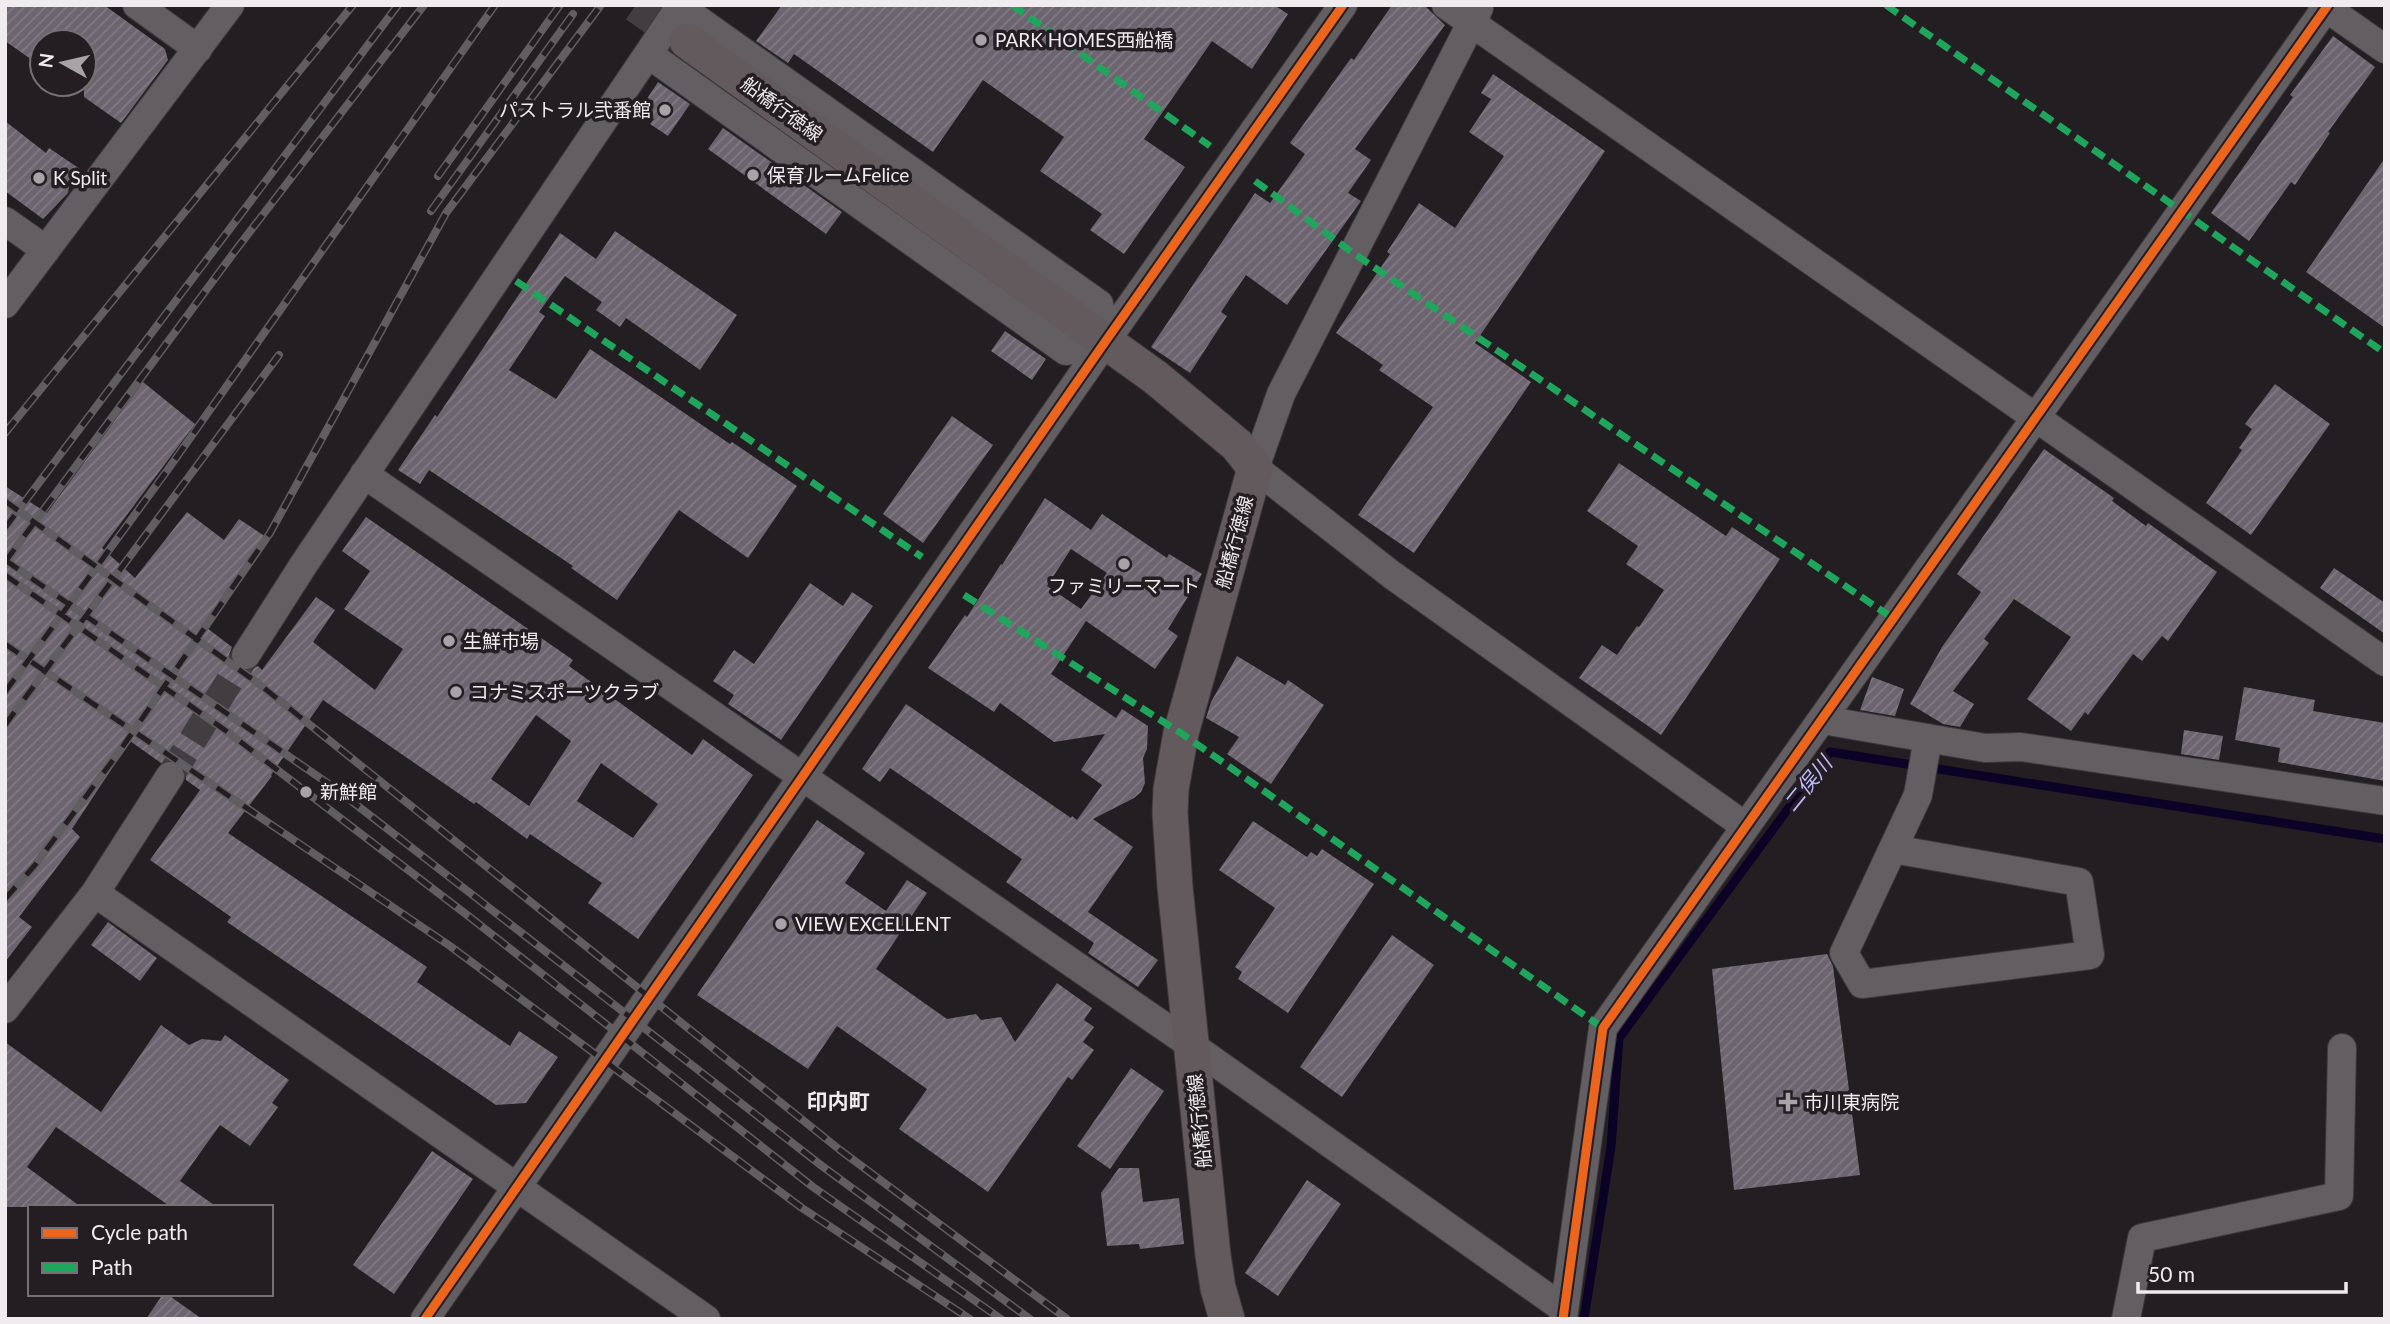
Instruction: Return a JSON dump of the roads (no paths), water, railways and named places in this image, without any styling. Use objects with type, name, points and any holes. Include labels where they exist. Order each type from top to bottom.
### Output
[{"type":"main road","name":"船橋行徳線","points":[[687,41],[1154,377],[1237,445],[1255,468],[1181,733],[1171,789],[1170,813],[1175,887],[1213,1255],[1218,1288],[1227,1319]]},
{"type":"street","points":[[137,5],[198,49]]},
{"type":"street","points":[[5,304],[230,5]]},
{"type":"street","points":[[425,1319],[1343,5]]},
{"type":"street","points":[[1446,5],[1476,14],[2035,417],[2385,662]]},
{"type":"street","points":[[246,655],[680,6],[1099,304],[1105,342]]},
{"type":"street","points":[[365,474],[1191,1045],[1563,1314],[1603,1028],[2325,6],[2385,49]]},
{"type":"street","points":[[1476,14],[1281,394],[1255,468],[1392,575],[1745,826]]},
{"type":"street","points":[[648,54],[1066,351],[1105,342]]},
{"type":"street","points":[[5,221],[46,250]]},
{"type":"street","points":[[1823,720],[1985,748],[2021,747],[2385,801]]},
{"type":"street","points":[[1893,849],[2078,883],[2090,955],[1862,984],[1844,953],[1918,794],[1928,738]]},
{"type":"street","points":[[5,1009],[95,893],[170,776]]},
{"type":"street","points":[[95,893],[706,1319]]},
{"type":"street","points":[[2126,1319],[2142,1238],[2339,1196],[2342,1048]]},
{"type":"waterway","name":"二俣川","points":[[1584,1319],[1611,1147],[1619,1038],[1830,752],[2385,839]]},
{"type":"tunnel","points":[[636,5],[687,41]]},
{"type":"tunnel","points":[[170,776],[246,655]]},
{"type":"railway","points":[[5,433],[353,5]]},
{"type":"railway","points":[[5,528],[398,5]]},
{"type":"railway","points":[[5,562],[235,251],[424,5]]},
{"type":"railway","points":[[5,692],[169,468],[495,5]]},
{"type":"railway","points":[[438,176],[560,5]]},
{"type":"railway","points":[[5,899],[35,865],[119,752],[270,533],[446,213],[601,5]]},
{"type":"railway","points":[[431,211],[573,14]]},
{"type":"railway","points":[[5,725],[279,355]]},
{"type":"railway","points":[[5,501],[259,684],[840,1150],[1067,1319]]},
{"type":"railway","points":[[5,560],[336,789],[822,1166],[1030,1319]]},
{"type":"railway","points":[[5,575],[229,733],[471,918],[813,1187],[1001,1319]]},
{"type":"railway","points":[[5,644],[450,946],[802,1208],[970,1319]]},
{"type":"place","name":"PARK HOMES西船橋","points":[[981,40]]},
{"type":"place","name":"パストラル弐番館","points":[[665,110]]},
{"type":"place","name":"保育ルームFelice","points":[[753,175]]},
{"type":"place","name":"K Split","points":[[39,178]]},
{"type":"place","name":"ファミリーマート","points":[[1124,564]]},
{"type":"place","name":"生鮮市場","points":[[449,641]]},
{"type":"place","name":"コナミスポーツクラブ","points":[[456,692]]},
{"type":"place","name":"新鮮館","points":[[306,792]]},
{"type":"place","name":"VIEW EXCELLENT","points":[[781,924]]},
{"type":"place","name":"市川東病院","points":[[1788,1102]]},
{"type":"district","name":"印内町","points":[[838,1102]]}]
